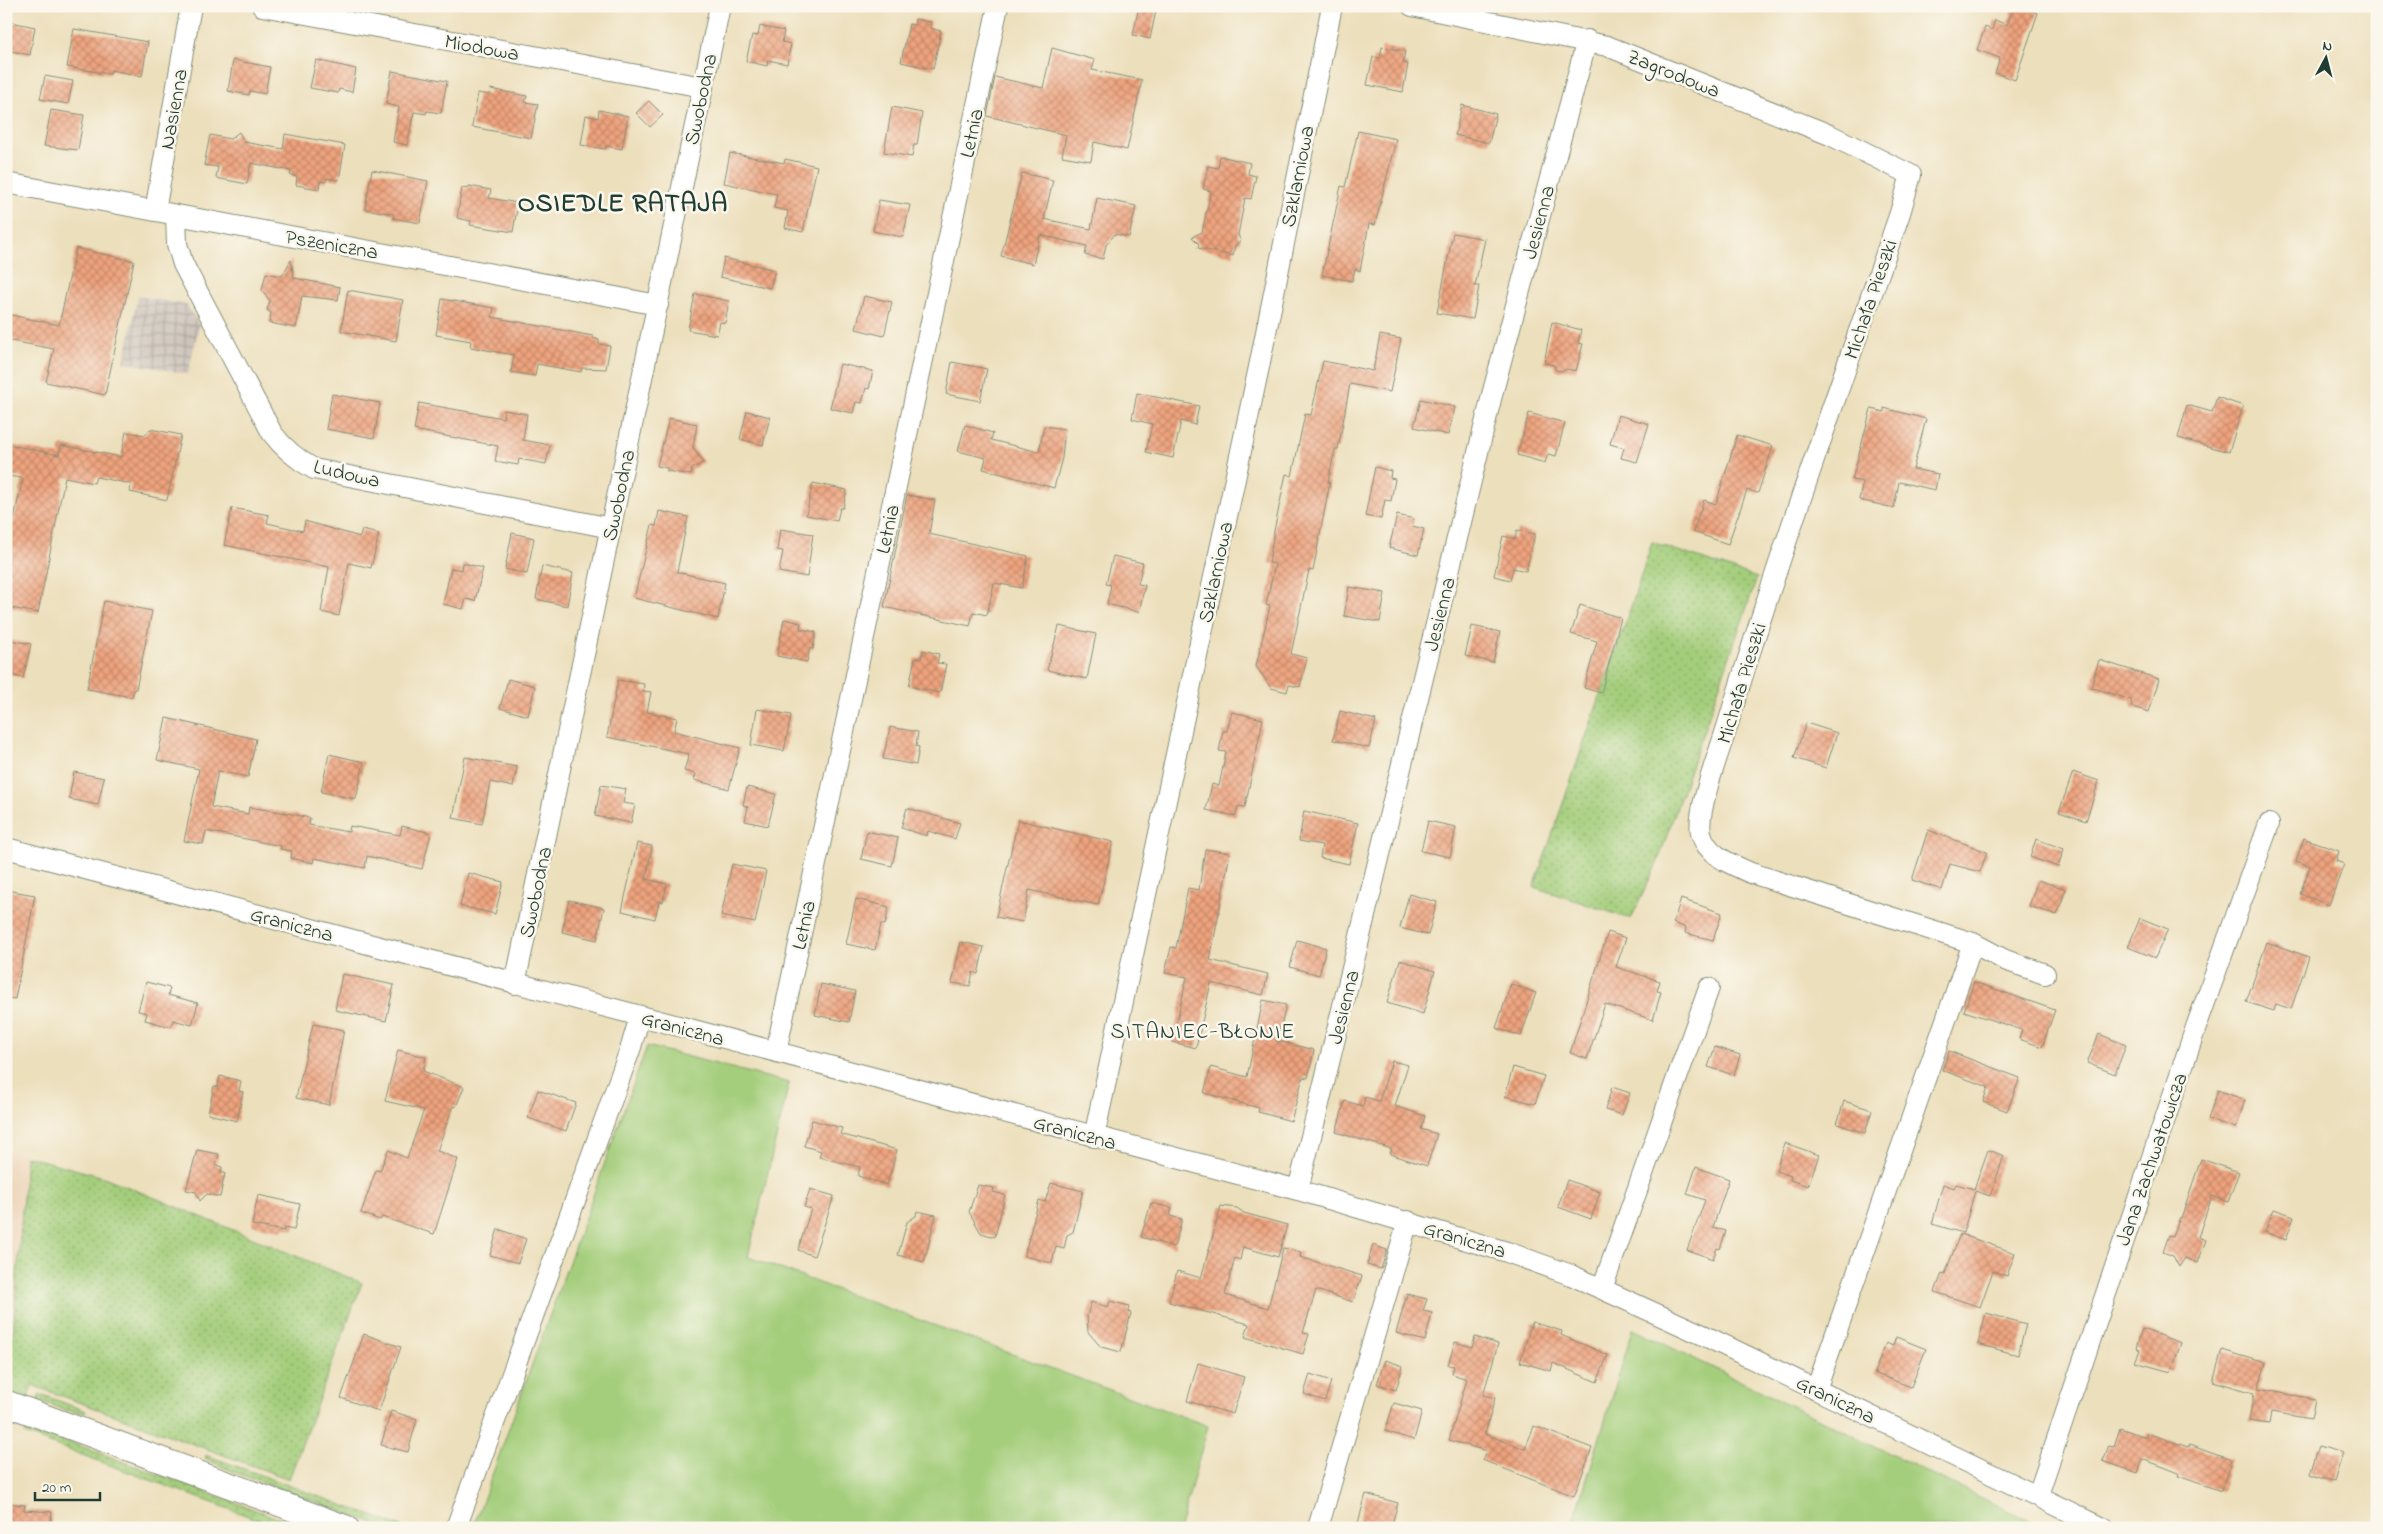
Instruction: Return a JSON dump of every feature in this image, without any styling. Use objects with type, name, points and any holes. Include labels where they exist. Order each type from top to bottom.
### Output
[{"type":"street","name":"Nasienna","points":[[155,211],[191,6]]},
{"type":"street","name":"Miodowa","points":[[262,6],[703,87]]},
{"type":"street","name":"Swobodna","points":[[515,984],[720,6]]},
{"type":"street","name":"Letnia","points":[[776,1052],[998,6]]},
{"type":"street","name":"Szklarniowa","points":[[1094,1137],[1257,377],[1332,6]]},
{"type":"street","name":"Zagrodowa","points":[[1421,7],[1587,40],[1606,46],[1830,135],[1911,176]]},
{"type":"street","name":"Jesienna","points":[[1298,1190],[1493,391],[1587,40]]},
{"type":"street","name":"Michała Pieszki","points":[[1911,176],[1798,505],[1738,688],[1702,810],[1700,831],[1706,846],[1723,861],[1751,873],[1973,944],[2005,960],[2045,974]]},
{"type":"street","name":"Pszeniczna","points":[[6,183],[658,304]]},
{"type":"street","name":"Ludowa","points":[[176,215],[177,244],[182,264],[272,433],[294,457],[314,469],[611,528]]},
{"type":"street","name":"Jana Zachwatowicza","points":[[2038,1495],[2195,1030],[2269,824]]},
{"type":"street","name":"Graniczna","points":[[6,848],[1298,1190],[1408,1221],[1541,1263],[1602,1288],[2038,1495],[2103,1528]]},
{"type":"street","points":[[1816,1390],[1973,944]]},
{"type":"street","points":[[1602,1288],[1709,988]]},
{"type":"street","points":[[456,1528],[631,1047],[640,1016]]},
{"type":"street","points":[[1318,1528],[1408,1221]]},
{"type":"street","points":[[6,1403],[346,1528]]},
{"type":"shaded area","points":[[138,296],[187,305],[199,325],[188,374],[124,362]]},
{"type":"shaded area","points":[[6,1151],[26,1156],[10,1376],[6,1375]]},
{"type":"green space","points":[[1652,542],[1757,578],[1658,861],[1631,919],[1534,887]]},
{"type":"green space","points":[[647,1046],[789,1083],[748,1257],[1208,1426],[1180,1528],[473,1528]]},
{"type":"green space","points":[[26,1156],[104,1177],[362,1283],[289,1479],[32,1385],[28,1398],[6,1390],[6,1375],[10,1376]]},
{"type":"green space","points":[[1633,1329],[2021,1517],[2043,1528],[1572,1528]]},
{"type":"green space","points":[[40,1394],[86,1411],[85,1413],[64,1410],[38,1400]]},
{"type":"green space","points":[[28,1427],[305,1528],[281,1528],[25,1434]]},
{"type":"green space","points":[[206,1455],[405,1528],[387,1528],[234,1472],[205,1458]]},
{"type":"building","points":[[1139,6],[1157,6],[1150,39],[1133,35]]},
{"type":"building","points":[[2014,6],[2038,13],[2015,80],[1995,73],[2000,58],[1977,50],[1985,27],[1992,30],[1995,20],[2007,25]]},
{"type":"building","points":[[915,19],[931,22],[930,28],[941,31],[933,69],[901,62],[909,24],[914,25]]},
{"type":"building","points":[[6,21],[35,27],[30,55],[6,50]]},
{"type":"building","points":[[760,26],[784,31],[782,42],[791,44],[787,64],[768,60],[767,66],[746,61],[752,35],[758,36]]},
{"type":"building","points":[[74,29],[148,42],[142,76],[111,70],[110,74],[67,67]]},
{"type":"building","points":[[1382,47],[1405,51],[1403,63],[1408,64],[1403,92],[1367,85],[1373,57],[1380,58]]},
{"type":"building","points":[[1052,48],[1095,60],[1092,70],[1142,80],[1127,150],[1094,142],[1091,161],[1062,156],[1066,135],[987,116],[995,77],[1043,88]]},
{"type":"building","points":[[233,60],[270,67],[265,94],[250,91],[249,95],[228,91]]},
{"type":"building","points":[[316,60],[356,69],[352,92],[339,89],[338,93],[310,88]]},
{"type":"building","points":[[392,71],[447,81],[441,113],[427,111],[426,114],[414,112],[407,145],[393,142],[399,107],[386,104]]},
{"type":"building","points":[[45,76],[73,81],[68,104],[40,99]]},
{"type":"building","points":[[490,89],[527,96],[525,102],[538,104],[531,138],[472,127],[478,93],[489,95]]},
{"type":"building","points":[[649,101],[663,115],[650,127],[636,113]]},
{"type":"building","points":[[1462,105],[1496,114],[1489,143],[1455,135]]},
{"type":"building","points":[[892,107],[922,113],[917,145],[914,145],[912,157],[884,152]]},
{"type":"building","points":[[51,110],[84,115],[78,150],[44,146]]},
{"type":"building","points":[[599,110],[628,116],[622,149],[606,146],[605,149],[581,145],[586,115],[598,118]]},
{"type":"building","points":[[1358,131],[1396,139],[1375,225],[1369,224],[1360,271],[1355,269],[1352,281],[1322,275],[1341,186],[1345,187]]},
{"type":"building","points":[[239,132],[244,142],[283,149],[285,134],[345,145],[339,180],[327,178],[326,182],[320,181],[319,189],[296,185],[297,177],[290,175],[291,171],[251,163],[247,184],[216,178],[218,167],[204,165],[210,135],[230,139]]},
{"type":"building","points":[[730,153],[784,163],[785,159],[817,166],[803,232],[785,228],[788,211],[774,208],[777,194],[724,183]]},
{"type":"building","points":[[1220,156],[1250,163],[1248,174],[1256,176],[1251,199],[1245,198],[1238,235],[1241,241],[1235,245],[1233,256],[1198,248],[1199,244],[1192,237],[1202,232],[1211,191],[1203,189],[1208,166],[1218,168]]},
{"type":"building","points":[[372,170],[428,181],[420,223],[393,218],[394,214],[365,209]]},
{"type":"building","points":[[1022,173],[1053,180],[1044,219],[1091,229],[1097,198],[1136,206],[1129,237],[1115,234],[1106,245],[1103,259],[1085,255],[1087,246],[1040,235],[1033,264],[1001,256]]},
{"type":"building","points":[[469,186],[491,190],[489,198],[518,203],[513,232],[470,225],[471,221],[457,218],[462,188],[468,189]]},
{"type":"building","points":[[879,200],[910,205],[903,237],[873,231]]},
{"type":"building","points":[[1453,233],[1485,239],[1475,286],[1479,286],[1473,319],[1437,313]]},
{"type":"building","points":[[76,248],[134,261],[105,395],[46,382],[54,349],[6,340],[6,314],[59,325]]},
{"type":"building","points":[[724,258],[775,270],[770,288],[720,277]]},
{"type":"building","points":[[291,260],[294,278],[340,287],[338,300],[302,296],[296,328],[269,323],[271,313],[267,310],[270,301],[262,290],[266,273],[282,276]]},
{"type":"building","points":[[348,290],[403,300],[396,341],[341,331]]},
{"type":"building","points":[[695,294],[729,301],[725,323],[720,322],[717,335],[688,330]]},
{"type":"building","points":[[864,296],[892,302],[884,336],[856,329]]},
{"type":"building","points":[[442,299],[494,308],[492,317],[593,336],[593,338],[599,340],[599,344],[610,346],[606,369],[582,368],[581,372],[537,364],[535,376],[511,372],[514,355],[470,347],[471,341],[436,335]]},
{"type":"building","points":[[1552,322],[1581,330],[1578,343],[1583,344],[1576,371],[1567,369],[1563,371],[1556,370],[1554,365],[1544,363]]},
{"type":"building","points":[[1380,335],[1401,339],[1390,392],[1350,384],[1338,449],[1335,449],[1328,482],[1330,482],[1313,571],[1309,570],[1291,654],[1307,658],[1300,687],[1289,685],[1287,692],[1271,688],[1256,666],[1270,606],[1266,605],[1275,564],[1269,563],[1286,474],[1292,476],[1305,414],[1311,415],[1323,361],[1373,371]]},
{"type":"building","points":[[952,362],[987,369],[980,401],[946,394]]},
{"type":"building","points":[[840,364],[873,371],[869,389],[866,388],[862,403],[856,402],[853,413],[830,408]]},
{"type":"building","points":[[1137,393],[1199,406],[1195,425],[1181,421],[1173,458],[1146,452],[1152,424],[1132,419]]},
{"type":"building","points":[[332,394],[380,403],[374,438],[326,429]]},
{"type":"building","points":[[2217,397],[2243,406],[2229,452],[2178,438],[2187,405],[2212,412]]},
{"type":"building","points":[[1421,399],[1455,407],[1448,435],[1414,427]]},
{"type":"building","points":[[419,403],[503,418],[504,410],[527,414],[523,440],[550,445],[546,464],[519,459],[518,465],[495,461],[498,446],[414,430]]},
{"type":"building","points":[[1884,408],[1926,419],[1913,469],[1938,474],[1935,490],[1899,482],[1894,508],[1859,500],[1863,482],[1852,480],[1871,409],[1884,412]]},
{"type":"building","points":[[747,411],[770,417],[763,445],[740,439]]},
{"type":"building","points":[[1529,413],[1565,423],[1556,456],[1548,454],[1545,463],[1517,455]]},
{"type":"building","points":[[1618,415],[1649,424],[1637,462],[1621,458],[1624,448],[1610,444]]},
{"type":"building","points":[[669,418],[697,424],[693,447],[703,462],[692,469],[691,475],[667,471],[667,468],[657,466]]},
{"type":"building","points":[[965,425],[993,433],[991,440],[1039,452],[1044,426],[1065,429],[1062,458],[1054,488],[983,469],[986,458],[958,451]]},
{"type":"building","points":[[150,429],[181,435],[167,500],[130,492],[131,484],[96,477],[94,483],[65,477],[38,613],[6,607],[6,554],[23,478],[6,476],[6,444],[59,455],[61,445],[121,457],[126,432],[145,435]]},
{"type":"building","points":[[1737,435],[1773,446],[1758,493],[1747,490],[1728,544],[1693,532],[1704,500],[1716,504]]},
{"type":"building","points":[[1375,467],[1391,471],[1390,478],[1395,479],[1391,501],[1385,500],[1381,519],[1365,516]]},
{"type":"building","points":[[813,483],[847,490],[843,508],[840,508],[837,521],[806,515]]},
{"type":"building","points":[[907,495],[935,500],[929,534],[1028,556],[1022,588],[994,583],[987,615],[973,612],[970,626],[884,607]]},
{"type":"building","points":[[232,508],[269,515],[267,523],[303,531],[305,521],[360,537],[362,530],[379,534],[371,568],[349,563],[339,616],[321,612],[329,567],[224,545]]},
{"type":"building","points":[[659,511],[688,517],[677,572],[725,583],[718,619],[634,598],[652,525],[656,526]]},
{"type":"building","points":[[1397,515],[1414,519],[1412,526],[1424,529],[1418,555],[1389,548]]},
{"type":"building","points":[[780,529],[813,534],[807,577],[779,572],[783,551],[777,550]]},
{"type":"building","points":[[1517,530],[1535,534],[1526,571],[1513,568],[1510,580],[1494,576],[1503,536],[1515,539]]},
{"type":"building","points":[[512,533],[534,538],[527,574],[505,569]]},
{"type":"building","points":[[1113,556],[1143,563],[1138,584],[1145,585],[1139,612],[1107,604],[1111,585],[1106,584]]},
{"type":"building","points":[[463,563],[483,568],[475,601],[466,599],[463,609],[443,604],[451,568],[462,570]]},
{"type":"building","points":[[542,566],[573,573],[567,606],[536,599]]},
{"type":"building","points":[[1349,587],[1385,593],[1380,622],[1344,616]]},
{"type":"building","points":[[104,601],[152,611],[136,689],[134,689],[132,697],[87,689]]},
{"type":"building","points":[[1580,605],[1621,618],[1601,693],[1584,688],[1597,641],[1571,634]]},
{"type":"building","points":[[784,619],[801,623],[800,629],[816,632],[813,649],[810,648],[807,662],[777,656]]},
{"type":"building","points":[[1059,626],[1096,634],[1087,679],[1047,670]]},
{"type":"building","points":[[1472,626],[1500,632],[1493,662],[1465,656]]},
{"type":"building","points":[[10,640],[31,644],[23,678],[6,674],[6,654]]},
{"type":"building","points":[[923,650],[939,654],[937,663],[946,664],[940,693],[909,686],[915,658],[921,659]]},
{"type":"building","points":[[2099,660],[2159,679],[2149,712],[2132,707],[2131,700],[2091,687]]},
{"type":"building","points":[[508,679],[535,686],[528,716],[500,708]]},
{"type":"building","points":[[618,680],[644,684],[643,691],[651,692],[647,712],[677,718],[674,731],[740,748],[729,789],[694,780],[696,774],[684,771],[689,754],[607,737]]},
{"type":"building","points":[[757,709],[791,715],[784,751],[751,745]]},
{"type":"building","points":[[1340,711],[1376,720],[1369,748],[1333,740]]},
{"type":"building","points":[[1232,712],[1263,719],[1245,807],[1238,806],[1236,816],[1206,810],[1212,784],[1219,786],[1226,752],[1219,751],[1223,731],[1227,731]]},
{"type":"building","points":[[166,718],[256,739],[248,777],[218,771],[211,807],[248,814],[249,807],[287,813],[310,818],[309,825],[349,832],[350,826],[400,835],[402,826],[431,833],[422,869],[367,856],[365,868],[314,858],[313,863],[291,858],[292,851],[280,849],[281,846],[206,831],[203,844],[184,841],[199,769],[157,760]]},
{"type":"building","points":[[1806,723],[1837,733],[1826,768],[1794,758]]},
{"type":"building","points":[[890,727],[918,732],[916,746],[919,747],[916,765],[883,759]]},
{"type":"building","points":[[329,754],[364,762],[356,799],[321,792]]},
{"type":"building","points":[[465,757],[517,767],[513,787],[490,782],[482,824],[453,818]]},
{"type":"building","points":[[74,772],[104,778],[98,805],[69,799]]},
{"type":"building","points":[[2073,772],[2099,781],[2086,821],[2059,812]]},
{"type":"building","points":[[601,785],[626,789],[623,803],[635,805],[631,823],[595,816]]},
{"type":"building","points":[[747,787],[776,794],[768,826],[745,821],[748,807],[743,805]]},
{"type":"building","points":[[907,808],[960,823],[955,839],[928,831],[927,836],[901,828]]},
{"type":"building","points":[[1304,811],[1358,823],[1349,864],[1320,858],[1322,845],[1299,841]]},
{"type":"building","points":[[1018,820],[1113,842],[1098,905],[1029,890],[1023,922],[996,917]]},
{"type":"building","points":[[1428,821],[1456,827],[1450,857],[1421,851]]},
{"type":"building","points":[[1928,830],[1987,852],[1980,872],[1950,864],[1942,890],[1912,880]]},
{"type":"building","points":[[867,831],[898,838],[892,866],[861,859]]},
{"type":"building","points":[[2304,838],[2339,851],[2336,861],[2344,864],[2329,905],[2300,894],[2310,866],[2296,861]]},
{"type":"building","points":[[2036,839],[2064,849],[2058,867],[2030,857]]},
{"type":"building","points":[[637,843],[652,846],[646,879],[667,884],[663,902],[659,901],[655,919],[622,911]]},
{"type":"building","points":[[1205,849],[1230,853],[1210,960],[1268,974],[1263,995],[1211,983],[1196,1048],[1172,1042],[1187,977],[1165,973],[1171,947],[1176,948],[1188,888],[1199,890]]},
{"type":"building","points":[[732,864],[766,871],[755,923],[721,916]]},
{"type":"building","points":[[468,873],[503,882],[495,914],[460,906]]},
{"type":"building","points":[[2038,880],[2066,889],[2057,915],[2029,906]]},
{"type":"building","points":[[6,890],[35,895],[15,999],[6,998]]},
{"type":"building","points":[[1409,894],[1437,902],[1428,935],[1400,928]]},
{"type":"building","points":[[856,899],[889,907],[885,925],[881,924],[875,950],[846,944]]},
{"type":"building","points":[[1681,899],[1722,913],[1713,940],[1685,933],[1686,928],[1673,923]]},
{"type":"building","points":[[569,900],[604,908],[597,940],[562,932]]},
{"type":"building","points":[[2140,918],[2168,929],[2155,958],[2128,947]]},
{"type":"building","points":[[1608,932],[1626,938],[1616,967],[1660,981],[1657,991],[1661,992],[1653,1020],[1605,1004],[1587,1059],[1570,1053]]},
{"type":"building","points":[[1297,940],[1326,948],[1319,975],[1290,967]]},
{"type":"building","points":[[961,942],[984,947],[978,974],[973,972],[970,986],[952,983]]},
{"type":"building","points":[[2267,942],[2309,957],[2291,1009],[2276,1004],[2274,1011],[2246,1002]]},
{"type":"building","points":[[1400,960],[1435,971],[1423,1014],[1387,1003]]},
{"type":"building","points":[[342,974],[394,985],[386,1021],[335,1010]]},
{"type":"building","points":[[146,982],[170,988],[168,995],[198,1003],[192,1025],[173,1020],[171,1027],[145,1020],[147,1013],[138,1011]]},
{"type":"building","points":[[1974,982],[2055,1010],[2042,1047],[2019,1039],[2022,1030],[1964,1011]]},
{"type":"building","points":[[821,984],[855,991],[849,1022],[815,1015]]},
{"type":"building","points":[[1511,984],[1536,993],[1521,1036],[1496,1028]]},
{"type":"building","points":[[1263,1000],[1286,1005],[1278,1041],[1314,1050],[1308,1078],[1303,1077],[1291,1121],[1258,1112],[1259,1108],[1204,1093],[1211,1067],[1247,1077]]},
{"type":"building","points":[[313,1024],[344,1030],[329,1105],[296,1098]]},
{"type":"building","points":[[2099,1034],[2126,1045],[2115,1074],[2087,1063]]},
{"type":"building","points":[[1715,1047],[1740,1055],[1734,1075],[1708,1067]]},
{"type":"building","points":[[398,1050],[426,1057],[423,1071],[464,1087],[456,1107],[453,1106],[437,1151],[458,1159],[434,1234],[382,1217],[380,1220],[361,1213],[376,1170],[380,1171],[388,1150],[407,1158],[424,1110],[385,1101]]},
{"type":"building","points":[[1949,1051],[2020,1078],[2007,1111],[1983,1102],[1988,1087],[1942,1070]]},
{"type":"building","points":[[1392,1061],[1408,1065],[1395,1106],[1425,1116],[1421,1129],[1437,1134],[1427,1166],[1390,1154],[1392,1149],[1336,1132],[1345,1101],[1363,1106],[1365,1097],[1379,1101]]},
{"type":"building","points":[[1513,1067],[1544,1076],[1535,1104],[1505,1096]]},
{"type":"building","points":[[220,1076],[241,1081],[239,1091],[243,1092],[237,1121],[208,1114],[214,1086],[218,1087]]},
{"type":"building","points":[[1612,1087],[1630,1093],[1622,1115],[1605,1110]]},
{"type":"building","points":[[538,1090],[576,1103],[566,1131],[528,1118]]},
{"type":"building","points":[[2218,1090],[2245,1100],[2236,1128],[2208,1119]]},
{"type":"building","points":[[1844,1101],[1872,1110],[1865,1133],[1837,1124]]},
{"type":"building","points":[[812,1120],[842,1128],[840,1134],[897,1150],[887,1185],[858,1176],[860,1167],[819,1157],[821,1151],[804,1146]]},
{"type":"building","points":[[1785,1143],[1819,1155],[1808,1186],[1790,1180],[1791,1176],[1776,1171]]},
{"type":"building","points":[[197,1150],[219,1154],[216,1165],[222,1167],[221,1173],[225,1173],[220,1197],[207,1194],[200,1201],[196,1192],[186,1190]]},
{"type":"building","points":[[1988,1150],[2004,1156],[1990,1196],[1975,1191],[1963,1233],[1932,1224],[1943,1184],[1954,1188],[1956,1184],[1974,1189]]},
{"type":"building","points":[[2201,1159],[2239,1172],[2228,1202],[2212,1196],[2198,1237],[2206,1240],[2198,1263],[2185,1258],[2179,1267],[2173,1256],[2163,1252],[2169,1235],[2173,1236],[2181,1218]]},
{"type":"building","points":[[1696,1167],[1729,1179],[1713,1227],[1726,1231],[1720,1249],[1717,1248],[1713,1259],[1687,1250],[1705,1200],[1687,1194]]},
{"type":"building","points":[[1567,1180],[1600,1192],[1591,1219],[1558,1207]]},
{"type":"building","points":[[1051,1183],[1083,1191],[1073,1232],[1067,1235],[1064,1249],[1056,1247],[1052,1263],[1024,1256],[1039,1200],[1045,1202]]},
{"type":"building","points":[[978,1185],[994,1188],[993,1192],[1005,1195],[995,1237],[981,1233],[969,1212]]},
{"type":"building","points":[[810,1189],[834,1196],[814,1256],[798,1250],[811,1209],[804,1207]]},
{"type":"building","points":[[258,1195],[300,1204],[294,1230],[284,1228],[284,1231],[252,1225]]},
{"type":"building","points":[[1151,1203],[1172,1208],[1170,1216],[1182,1219],[1174,1247],[1141,1237]]},
{"type":"building","points":[[1221,1206],[1237,1208],[1244,1213],[1287,1225],[1278,1257],[1243,1247],[1240,1260],[1235,1258],[1225,1295],[1268,1308],[1283,1248],[1301,1252],[1300,1257],[1362,1276],[1353,1302],[1316,1290],[1303,1333],[1309,1334],[1303,1354],[1245,1337],[1249,1324],[1169,1302],[1177,1271],[1201,1278]]},
{"type":"building","points":[[2274,1209],[2294,1216],[2286,1240],[2265,1232]]},
{"type":"building","points":[[917,1211],[936,1215],[924,1262],[898,1255],[907,1222],[916,1216]]},
{"type":"building","points":[[498,1229],[526,1239],[518,1263],[490,1255]]},
{"type":"building","points":[[1960,1234],[2015,1253],[2007,1276],[1993,1271],[1980,1307],[1935,1292],[1942,1273],[1945,1274]]},
{"type":"building","points":[[1373,1245],[1387,1250],[1381,1269],[1367,1265]]},
{"type":"building","points":[[1407,1294],[1427,1299],[1423,1311],[1432,1313],[1425,1341],[1396,1333]]},
{"type":"building","points":[[1110,1301],[1129,1306],[1128,1312],[1131,1313],[1121,1352],[1101,1347],[1088,1332],[1087,1316],[1091,1302],[1108,1307]]},
{"type":"building","points":[[1986,1313],[2026,1324],[2018,1355],[1978,1344]]},
{"type":"building","points":[[1532,1322],[1562,1331],[1561,1335],[1608,1355],[1597,1382],[1553,1363],[1551,1371],[1520,1362]]},
{"type":"building","points":[[2142,1329],[2181,1343],[2171,1372],[2135,1362],[2140,1350],[2136,1348]]},
{"type":"building","points":[[364,1334],[401,1347],[379,1411],[341,1398]]},
{"type":"building","points":[[1475,1337],[1498,1344],[1483,1395],[1495,1398],[1485,1434],[1525,1449],[1534,1426],[1592,1448],[1574,1496],[1482,1460],[1486,1451],[1449,1440],[1467,1379],[1452,1374],[1454,1366],[1448,1365],[1455,1342],[1472,1347]]},
{"type":"building","points":[[1896,1337],[1926,1349],[1911,1387],[1874,1373],[1886,1343],[1893,1346]]},
{"type":"building","points":[[2222,1350],[2266,1363],[2258,1389],[2315,1399],[2311,1419],[2271,1412],[2269,1424],[2249,1421],[2254,1393],[2213,1381]]},
{"type":"building","points":[[1385,1360],[1403,1366],[1396,1390],[1377,1384]]},
{"type":"building","points":[[1198,1363],[1244,1377],[1233,1414],[1187,1401]]},
{"type":"building","points":[[1310,1374],[1331,1381],[1325,1401],[1304,1394]]},
{"type":"building","points":[[1394,1403],[1422,1411],[1414,1440],[1385,1431]]},
{"type":"building","points":[[391,1411],[417,1419],[408,1452],[381,1445]]},
{"type":"building","points":[[2120,1428],[2146,1437],[2147,1433],[2188,1447],[2189,1445],[2231,1460],[2221,1491],[2178,1476],[2179,1473],[2143,1459],[2138,1473],[2103,1461],[2109,1445],[2114,1446]]},
{"type":"building","points":[[2319,1446],[2343,1453],[2334,1482],[2310,1473]]},
{"type":"building","points":[[1366,1494],[1398,1503],[1391,1528],[1376,1528],[1358,1523]]},
{"type":"building","points":[[6,1503],[25,1505],[24,1510],[52,1512],[50,1528],[6,1528]]},
{"type":"district","name":"OSIEDLE RATAJA","points":[[623,202]]},
{"type":"district","name":"SITANIEC-BŁONIE","points":[[1203,1030]]}]
